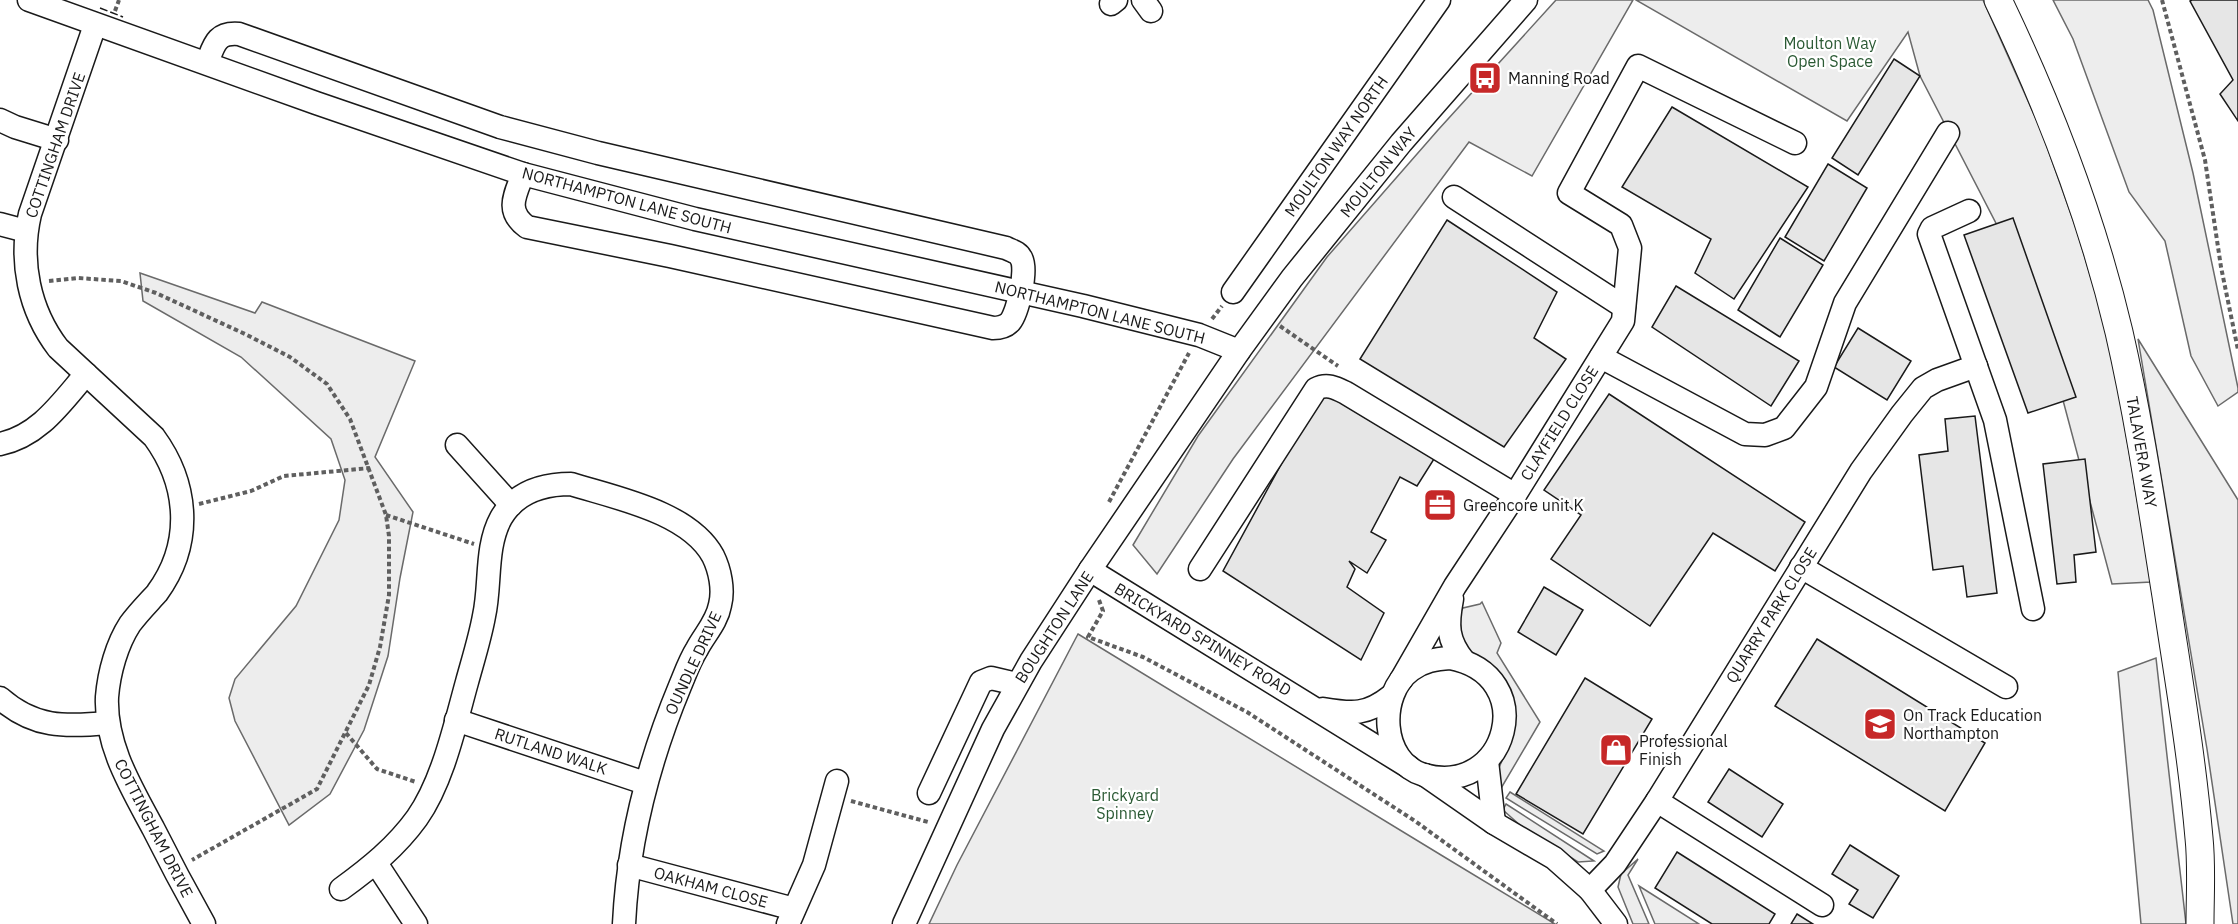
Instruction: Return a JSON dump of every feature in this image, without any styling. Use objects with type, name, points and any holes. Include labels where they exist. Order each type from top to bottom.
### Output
[{"type":"main road","name":"TALAVERA WAY","points":[[1998,0],[2031,73],[2073,180],[2119,331],[2154,520],[2180,690],[2199,839],[2200,924]]},
{"type":"main road","points":[[2199,839],[2216,924]]},
{"type":"street","name":"NORTHAMPTON LANE SOUTH","points":[[29,0],[523,174],[695,219],[1021,291],[1199,335],[1239,351]]},
{"type":"street","name":"MOULTON WAY NORTH","points":[[1233,292],[1439,0]]},
{"type":"street","name":"MOULTON WAY","points":[[1239,351],[1292,278],[1401,143],[1526,0]]},
{"type":"street","name":"COTTINGHAM DRIVE","points":[[95,25],[26,231],[25,254],[28,283],[46,333],[58,348],[144,427],[166,454],[174,472],[183,508],[183,531],[170,572],[157,592],[129,625],[119,645],[111,670],[107,696],[108,723],[119,762],[204,924]]},
{"type":"street","points":[[207,63],[214,44],[221,36],[230,33],[239,34],[500,127],[598,153],[1006,248],[1016,252],[1022,260],[1024,269],[1021,291],[1010,322],[1002,328],[993,328],[670,256],[527,227],[519,221],[513,206],[523,174]]},
{"type":"street","name":"CLAYFIELD CLOSE","points":[[1396,688],[1455,586],[1515,495],[1623,321],[1630,248],[1621,225],[1569,193],[1638,66],[1795,143]]},
{"type":"street","points":[[0,120],[57,140]]},
{"type":"street","points":[[1601,357],[1745,434],[1765,435],[1784,429],[1816,387],[1845,303],[1948,133]]},
{"type":"street","points":[[1454,197],[1624,307]]},
{"type":"street","points":[[1969,212],[1932,228],[1929,234],[1995,420],[2033,609]]},
{"type":"street","points":[[0,224],[26,231]]},
{"type":"street","name":"BOUGHTON LANE","points":[[904,924],[975,765],[1017,684],[1090,570],[1239,351]]},
{"type":"street","name":"QUARRY PARK CLOSE","points":[[1590,890],[1615,864],[1657,801],[1861,471],[1902,414],[1923,388],[1937,380],[1976,366]]},
{"type":"street","points":[[0,444],[15,441],[33,432],[52,414],[86,374]]},
{"type":"street","points":[[1200,569],[1316,388],[1323,385],[1346,393],[1515,495]]},
{"type":"street","points":[[457,445],[511,505]]},
{"type":"street","name":"OUNDLE DRIVE","points":[[341,889],[376,863],[413,822],[434,787],[456,720],[485,615],[492,550],[495,532],[501,517],[522,495],[539,487],[571,484],[671,517],[691,529],[713,557],[721,585],[720,605],[713,625],[697,648],[680,686],[658,741],[645,783],[634,830],[624,924]]},
{"type":"street","points":[[1801,567],[2006,687]]},
{"type":"street","name":"BRICKYARD SPINNEY ROAD","points":[[1090,570],[1316,708],[1494,823],[1554,858],[1590,890],[1616,924]]},
{"type":"street","name":"CLAYFIELD CLOSE","points":[[1455,586],[1448,620],[1455,650],[1464,661]]},
{"type":"street","points":[[1450,658],[1464,661],[1480,669],[1493,681],[1502,696],[1506,713],[1504,731],[1498,748],[1473,771],[1457,776],[1416,771],[1396,753],[1389,734],[1387,714],[1396,688],[1411,670],[1430,661],[1450,658]]},
{"type":"street","points":[[929,793],[981,682],[991,678],[1017,684]]},
{"type":"street","name":"BRICKYARD SPINNEY ROAD","points":[[1316,708],[1347,713],[1360,712],[1377,707],[1396,688]]},
{"type":"street","points":[[0,698],[12,709],[32,719],[50,724],[69,726],[108,723]]},
{"type":"street","name":"RUTLAND WALK","points":[[456,720],[645,783]]},
{"type":"street","points":[[1486,761],[1494,823]]},
{"type":"street","name":"OAKHAM CLOSE","points":[[629,866],[791,916],[814,865],[835,789]]},
{"type":"street","points":[[1657,801],[1822,905]]},
{"type":"street","points":[[376,863],[416,924]]},
{"type":"path","points":[[2162,0],[2205,160],[2221,267],[2238,350]]},
{"type":"path","points":[[28,283],[78,278],[122,281],[156,293],[281,352],[327,384],[350,419],[386,515],[389,536],[389,595],[380,647],[369,685],[317,789],[174,870]]},
{"type":"path","points":[[1108,503],[1199,335],[1233,292]]},
{"type":"path","points":[[183,508],[251,491],[284,476],[370,468]]},
{"type":"path","points":[[386,515],[492,550]]},
{"type":"path","points":[[1090,570],[1103,611],[1088,637],[1143,657],[1247,712],[1415,821],[1557,924]]},
{"type":"path","points":[[346,733],[376,768],[434,787]]},
{"type":"path","points":[[835,789],[932,823]]},
{"type":"shaded area","points":[[1556,0],[1633,0],[1532,176],[1469,142],[1233,459],[1157,574],[1133,545],[1198,436],[1327,257]]},
{"type":"shaded area","name":"Moulton Way Open Space","points":[[1636,0],[1983,0],[2041,130],[2077,231],[2103,318],[2116,374],[2151,582],[2112,584],[2056,374],[2016,262],[1920,76],[1908,32],[1847,121]]},
{"type":"shaded area","points":[[2053,0],[2148,0],[2153,10],[2193,173],[2238,388],[2238,392],[2218,406],[2191,356],[2165,241],[2129,192],[2073,39]]},
{"type":"shaded area","points":[[140,273],[255,313],[262,302],[415,361],[375,457],[413,512],[388,656],[364,730],[330,794],[289,825],[235,721],[229,698],[235,679],[296,606],[339,520],[345,480],[331,439],[241,357],[143,301]]},
{"type":"shaded area","points":[[2138,339],[2238,500],[2238,924],[2233,924],[2207,749]]},
{"type":"shaded area","points":[[1482,602],[1501,643],[1497,653],[1540,722],[1500,790],[1497,772],[1513,736],[1514,715],[1464,655],[1454,624],[1463,608]]},
{"type":"shaded area","name":"Brickyard Spinney","points":[[1078,634],[1555,924],[929,924],[957,865]]},
{"type":"shaded area","points":[[2156,658],[2186,924],[2141,924],[2118,672]]},
{"type":"shaded area","points":[[1510,792],[1604,851],[1597,854],[1506,798]]},
{"type":"shaded area","points":[[1506,804],[1594,861],[1578,862],[1521,826],[1503,810]]},
{"type":"shaded area","points":[[1638,859],[1628,875],[1649,924],[1633,924],[1618,887],[1621,874]]},
{"type":"shaded area","points":[[1639,886],[1699,924],[1655,924]]},
{"type":"building","points":[[2238,0],[2238,121],[2220,94],[2233,80],[2190,1]]},
{"type":"building","points":[[1894,59],[1920,76],[1858,175],[1832,158]]},
{"type":"building","points":[[1672,107],[1808,187],[1734,299],[1695,273],[1711,239],[1622,187]]},
{"type":"building","points":[[1828,164],[1867,188],[1824,261],[1785,237]]},
{"type":"building","points":[[2013,218],[2076,397],[2028,413],[1964,235]]},
{"type":"building","points":[[1447,220],[1557,292],[1534,338],[1566,359],[1504,447],[1360,359]]},
{"type":"building","points":[[1780,238],[1823,265],[1780,337],[1738,310]]},
{"type":"building","points":[[1676,286],[1799,361],[1771,406],[1652,327]]},
{"type":"building","points":[[1858,328],[1911,361],[1887,400],[1834,367]]},
{"type":"building","points":[[1321,391],[1434,459],[1417,486],[1400,477],[1371,532],[1386,540],[1367,573],[1349,561],[1355,569],[1347,587],[1384,613],[1361,660],[1223,571]]},
{"type":"building","points":[[1609,394],[1805,522],[1775,571],[1713,533],[1650,626],[1551,559],[1581,515],[1544,490]]},
{"type":"building","points":[[1975,416],[1997,593],[1967,597],[1963,566],[1933,570],[1919,455],[1948,451],[1945,419]]},
{"type":"building","points":[[2085,459],[2096,552],[2074,555],[2076,582],[2057,584],[2043,464]]},
{"type":"building","points":[[1544,587],[1583,610],[1556,655],[1518,632]]},
{"type":"building","name":"On Track Education Northampton","points":[[1817,639],[1985,743],[1945,811],[1775,706]]},
{"type":"building","points":[[1585,678],[1652,719],[1583,834],[1516,794]]},
{"type":"building","points":[[1729,769],[1783,804],[1762,837],[1708,802]]},
{"type":"building","points":[[1850,845],[1899,876],[1873,918],[1849,904],[1858,890],[1832,874]]},
{"type":"building","points":[[1677,852],[1775,914],[1769,924],[1712,924],[1655,888]]},
{"type":"building","points":[[1797,914],[1813,924],[1791,924]]},
{"type":"fence","points":[[100,8],[123,17]]},
{"type":"place","name":"Manning Road","points":[[1485,78]]},
{"type":"place","name":"Greencore unit K","points":[[1440,505]]},
{"type":"place","name":"On Track Education Northampton","points":[[1880,724]]},
{"type":"place","name":"Professional Finish","points":[[1616,750]]}]
